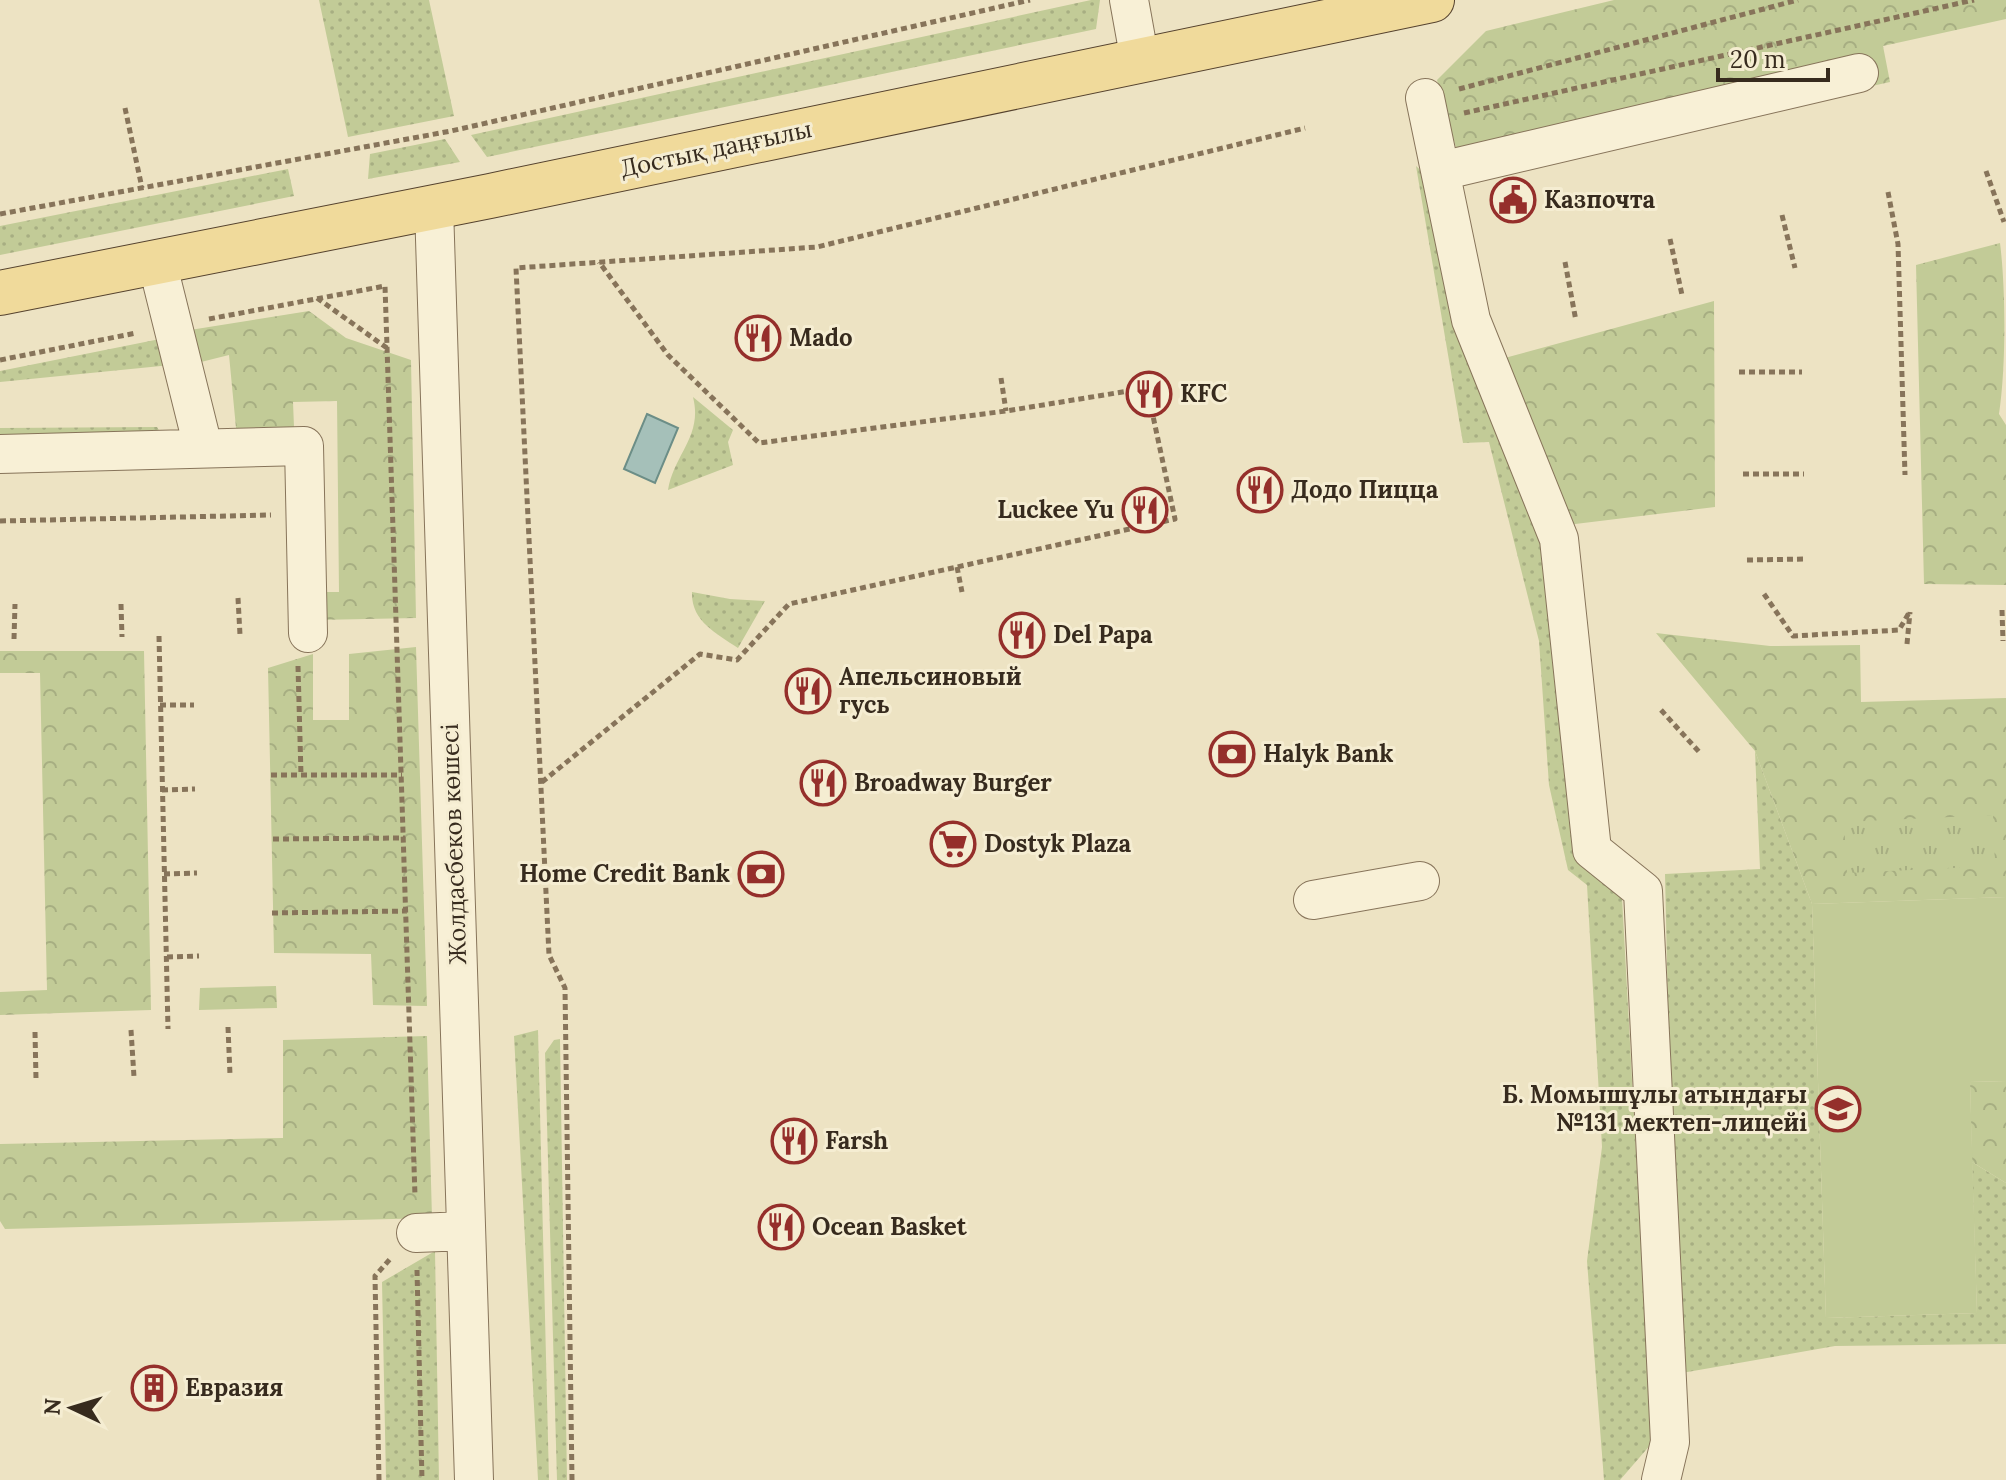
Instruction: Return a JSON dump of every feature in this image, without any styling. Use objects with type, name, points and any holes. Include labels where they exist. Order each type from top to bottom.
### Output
[{"type":"main road","name":"Достық даңғылы","points":[[0,293],[434,207],[1432,0]]},
{"type":"street","points":[[1129,0],[1140,61]]},
{"type":"street","points":[[1441,171],[1859,73]]},
{"type":"street","points":[[1442,106],[1441,171],[1471,320],[1559,539],[1592,850],[1643,891],[1670,1442],[1661,1480]]},
{"type":"street","name":"Жолдасбеков көшесі","points":[[434,207],[474,1480]]},
{"type":"street","points":[[157,262],[203,447]]},
{"type":"street","points":[[0,454],[304,446],[303,649]]},
{"type":"street","points":[[1313,900],[1420,881]]},
{"type":"street","points":[[416,1233],[466,1231]]},
{"type":"path","points":[[0,214],[451,131],[1030,0]]},
{"type":"path","points":[[1442,106],[1798,0]]},
{"type":"path","points":[[1442,106],[1974,0]]},
{"type":"path","points":[[125,108],[142,188]]},
{"type":"path","points":[[572,1480],[565,988],[549,955],[516,268],[817,247],[1305,128]]},
{"type":"path","points":[[1986,171],[2004,222]]},
{"type":"path","points":[[1888,192],[1898,244],[1905,475]]},
{"type":"path","points":[[1782,215],[1795,268]]},
{"type":"path","points":[[1670,239],[1682,295]]},
{"type":"path","points":[[541,783],[700,654],[737,660],[789,604],[1175,519],[1147,388],[1006,411],[759,443],[668,355],[599,262]]},
{"type":"path","points":[[1565,262],[1576,321]]},
{"type":"path","points":[[385,286],[405,838],[422,1480]]},
{"type":"path","points":[[317,298],[388,349]]},
{"type":"path","points":[[1739,372],[1802,372]]},
{"type":"path","points":[[1001,378],[1006,411]]},
{"type":"path","points":[[1743,474],[1804,474]]},
{"type":"path","points":[[0,521],[306,514]]},
{"type":"path","points":[[1747,560],[1806,559]]},
{"type":"path","points":[[957,567],[962,592]]},
{"type":"path","points":[[1764,594],[1793,636],[1899,630],[1910,611],[1907,644]]},
{"type":"path","points":[[238,598],[240,635]]},
{"type":"path","points":[[14,639],[15,604]]},
{"type":"path","points":[[121,604],[122,637]]},
{"type":"path","points":[[2002,610],[2003,641]]},
{"type":"path","points":[[159,636],[168,1029]]},
{"type":"path","points":[[301,775],[303,649]]},
{"type":"path","points":[[160,705],[194,705]]},
{"type":"path","points":[[1661,710],[1701,754]]},
{"type":"path","points":[[271,775],[402,775]]},
{"type":"path","points":[[162,790],[195,789]]},
{"type":"path","points":[[273,839],[405,838]]},
{"type":"path","points":[[164,874],[197,873]]},
{"type":"path","points":[[272,913],[407,911]]},
{"type":"path","points":[[167,957],[199,956]]},
{"type":"path","points":[[228,1027],[230,1075]]},
{"type":"path","points":[[131,1030],[134,1077]]},
{"type":"path","points":[[35,1032],[36,1079]]},
{"type":"path","points":[[379,1480],[375,1276],[416,1233]]},
{"type":"green space","points":[[319,0],[429,0],[454,116],[348,137]]},
{"type":"green space","points":[[1100,0],[1096,29],[487,157],[471,135]]},
{"type":"green space","points":[[1614,0],[2006,0],[2006,19],[1883,46],[1890,82],[1464,176],[1437,80],[1486,31]]},
{"type":"green space","points":[[445,139],[460,162],[368,179],[370,154]]},
{"type":"green space","points":[[1416,166],[1430,179],[1543,543],[1622,898],[1652,1443],[1620,1480],[1604,1480],[1587,1261],[1602,1147],[1587,885],[1568,870],[1549,785],[1539,641],[1489,442],[1463,443]]},
{"type":"green space","points":[[288,169],[294,196],[0,255],[0,226]]},
{"type":"green space","points":[[2000,243],[2004,329],[1999,414],[2006,425],[2006,585],[1924,584],[1916,265]]},
{"type":"green space","points":[[1714,301],[1715,507],[1567,525],[1501,359]]},
{"type":"green space","points":[[309,311],[346,338],[411,360],[416,618],[317,620],[315,592],[339,592],[337,401],[293,402],[294,427],[236,428],[229,355],[197,363],[190,330]]},
{"type":"green space","points":[[165,338],[171,365],[0,382],[0,371]]},
{"type":"green space","points":[[693,397],[733,430],[728,442],[733,465],[668,490],[694,423]]},
{"type":"green space","points":[[157,427],[163,437],[0,439],[0,428]]},
{"type":"green space","points":[[692,592],[765,601],[738,648],[700,619]]},
{"type":"green space","points":[[1656,633],[1770,646],[1860,645],[1861,702],[2006,698],[2006,897],[1812,904],[1755,751]]},
{"type":"green space","points":[[416,647],[427,1006],[373,1005],[371,954],[274,953],[268,668],[313,654],[313,720],[349,720],[349,654]]},
{"type":"green space","points":[[0,651],[144,651],[151,1010],[0,1015],[0,992],[47,990],[40,673],[0,673]]},
{"type":"green space","points":[[1755,751],[1812,904],[1826,1318],[1977,1313],[1972,1162],[2006,1183],[2006,1344],[1835,1346],[1676,1374],[1665,874],[1760,869]]},
{"type":"green space","points":[[1993,815],[1995,866],[1847,873],[1844,822]]},
{"type":"green space","points":[[2006,897],[2006,1081],[1970,1082],[1977,1313],[1826,1318],[1812,904]]},
{"type":"green space","points":[[276,986],[277,1008],[199,1010],[200,988]]},
{"type":"green space","points":[[538,1030],[549,1480],[538,1480],[514,1036]]},
{"type":"green space","points":[[427,1036],[432,1218],[5,1229],[0,1221],[0,1144],[283,1138],[283,1040]]},
{"type":"green space","points":[[560,1039],[567,1480],[557,1480],[545,1053],[554,1040]]},
{"type":"green space","points":[[2006,1081],[2006,1183],[1972,1162],[1970,1082]]},
{"type":"green space","points":[[435,1251],[439,1480],[386,1480],[382,1282]]},
{"type":"water","points":[[647,414],[678,428],[655,483],[624,469]]},
{"type":"place","name":"Казпочта","points":[[1513,200]]},
{"type":"place","name":"Mado","points":[[758,338]]},
{"type":"place","name":"KFC","points":[[1149,394]]},
{"type":"place","name":"Додо Пицца","points":[[1260,490]]},
{"type":"place","name":"Luckee Yu","points":[[1145,510]]},
{"type":"place","name":"Del Papa","points":[[1022,635]]},
{"type":"place","name":"Апельсиновый гусь","points":[[808,691]]},
{"type":"place","name":"Halyk Bank","points":[[1232,754]]},
{"type":"place","name":"Broadway Burger","points":[[823,783]]},
{"type":"place","name":"Dostyk Plaza","points":[[953,844]]},
{"type":"place","name":"Home Credit Bank","points":[[761,874]]},
{"type":"place","name":"Б. Момышұлы атындағы №131 мектеп-лицейі","points":[[1838,1109]]},
{"type":"place","name":"Farsh","points":[[794,1141]]},
{"type":"place","name":"Ocean Basket","points":[[781,1227]]},
{"type":"place","name":"Евразия","points":[[154,1388]]}]
